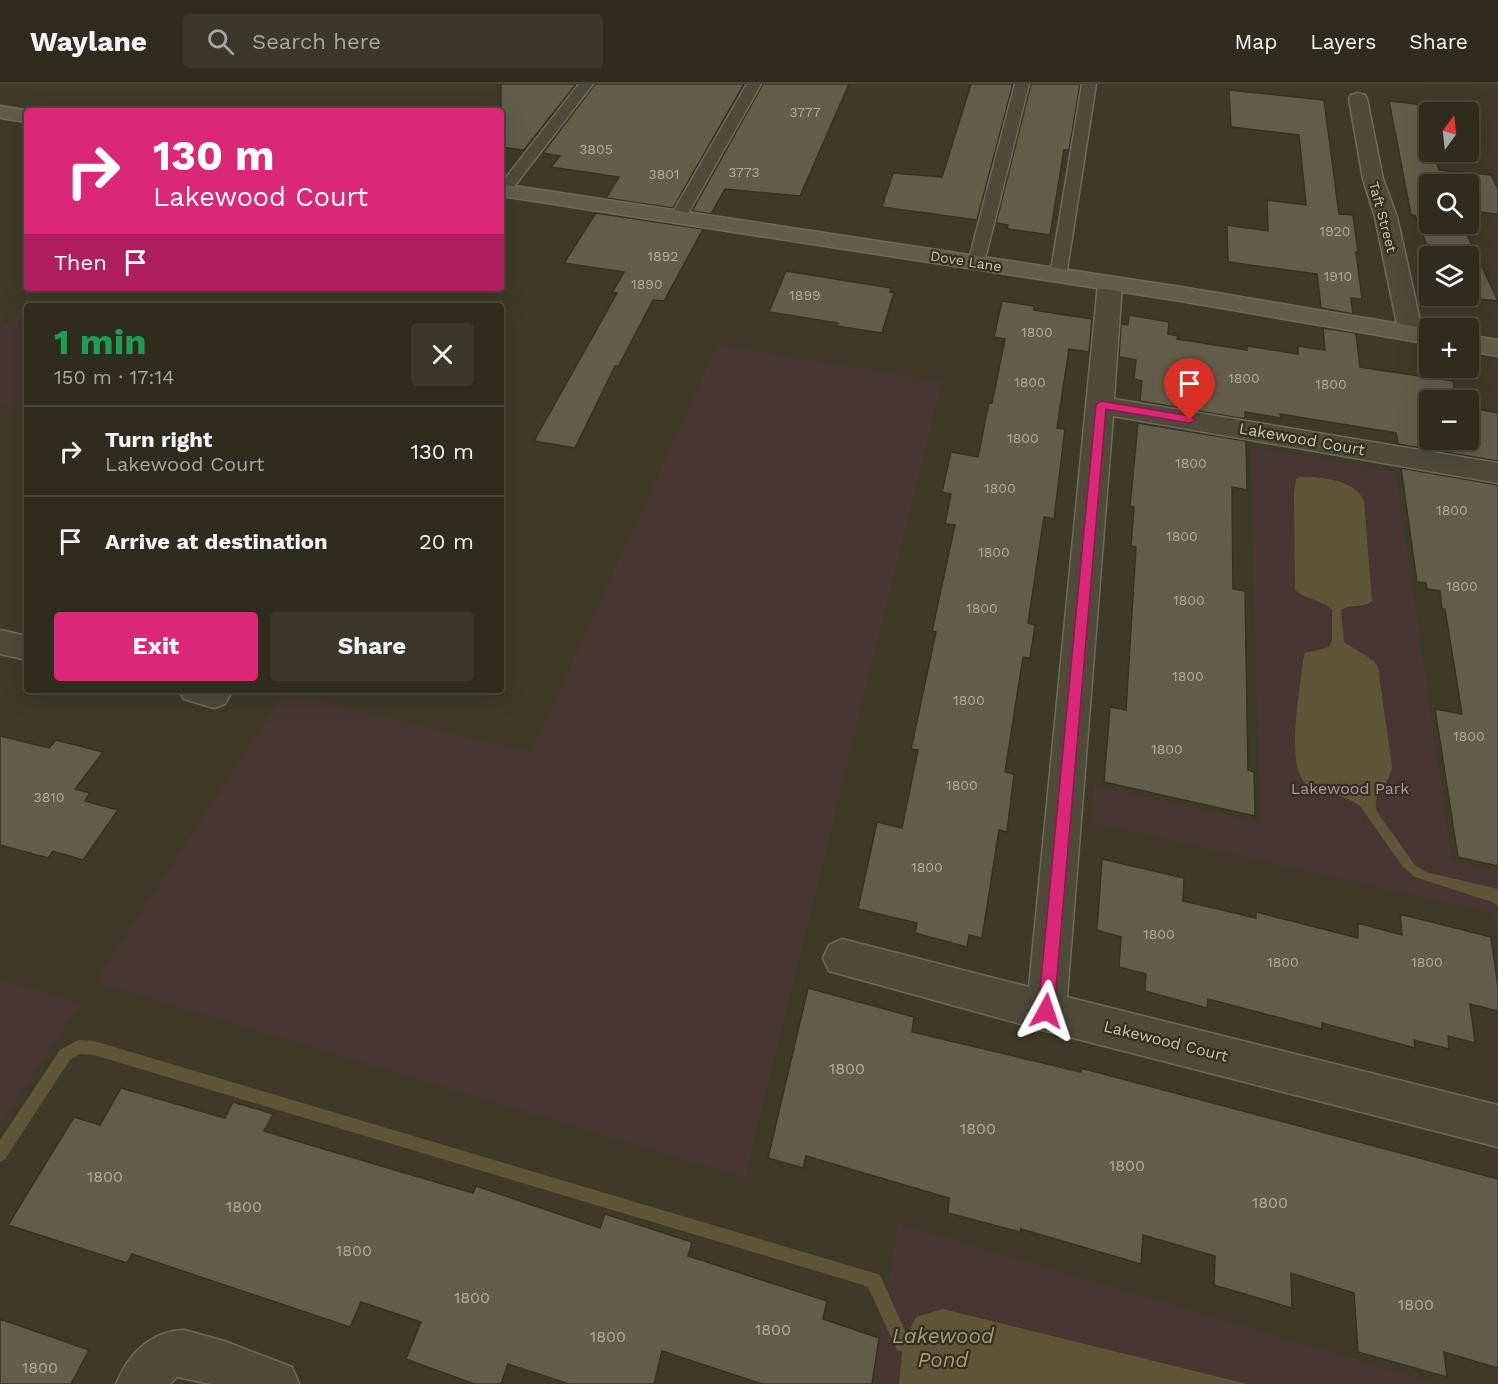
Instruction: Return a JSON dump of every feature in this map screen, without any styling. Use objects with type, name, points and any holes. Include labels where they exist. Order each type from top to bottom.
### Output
[{"type":"street","name":"Taft Street","points":[[1358,99],[1373,179],[1419,332]]},
{"type":"street","points":[[0,112],[24,116]]},
{"type":"street","name":"Dove Lane","points":[[504,190],[1110,284],[1419,336]]},
{"type":"street","points":[[1046,1011],[1110,284]]},
{"type":"street","points":[[1479,345],[1498,348]]},
{"type":"street","name":"Lakewood Court","points":[[1101,405],[1498,473]]},
{"type":"street","points":[[0,642],[24,647]]},
{"type":"street","name":"Lakewood Court","points":[[842,958],[1498,1126]]},
{"type":"street","points":[[140,1384],[156,1363],[176,1353],[197,1357],[275,1384]]},
{"type":"lane","points":[[504,189],[586,84]]},
{"type":"lane","points":[[678,217],[754,84]]},
{"type":"lane","points":[[976,263],[1022,84]]},
{"type":"lane","points":[[1058,276],[1089,84]]},
{"type":"green space","points":[[24,308],[24,409],[0,405],[0,329]]},
{"type":"green space","points":[[718,344],[942,382],[745,1178],[95,982],[284,693],[531,752]]},
{"type":"green space","name":"Lakewood Park","points":[[1250,446],[1396,471],[1452,860],[1498,871],[1498,935],[1494,914],[1091,822],[1094,785],[1260,822]]},
{"type":"green space","points":[[0,979],[81,1004],[0,1126]]},
{"type":"green space","points":[[898,1223],[1439,1384],[872,1384]]},
{"type":"water","points":[[1300,477],[1327,479],[1345,484],[1353,488],[1364,501],[1372,601],[1341,610],[1344,642],[1374,661],[1378,667],[1392,767],[1388,780],[1376,799],[1377,812],[1415,865],[1426,872],[1498,889],[1498,906],[1415,877],[1403,867],[1360,806],[1348,799],[1315,789],[1301,778],[1295,747],[1303,660],[1305,653],[1329,647],[1332,640],[1332,610],[1295,590],[1294,492],[1296,479]]},
{"type":"water","name":"Lakewood Pond","points":[[943,1309],[1247,1384],[899,1384],[903,1344],[916,1317]]},
{"type":"building","points":[[501,84],[576,84],[524,150],[504,147],[504,108],[501,108]]},
{"type":"building","points":[[595,84],[744,84],[673,208],[606,198],[619,177],[551,167],[560,156],[543,153]]},
{"type":"building","points":[[763,84],[849,84],[800,196],[725,189],[711,214],[692,211]]},
{"type":"building","points":[[971,84],[1013,84],[977,220],[882,207],[893,173],[942,177]]},
{"type":"building","points":[[1031,84],[1080,84],[1069,150],[1064,150],[1050,235],[1010,229],[1007,228],[1008,225],[996,223]]},
{"type":"building","points":[[1229,90],[1324,100],[1339,214],[1353,215],[1362,299],[1351,298],[1353,314],[1321,308],[1317,274],[1228,262],[1227,225],[1268,231],[1267,200],[1306,205],[1299,135],[1231,127]]},
{"type":"building","points":[[1389,101],[1419,104],[1419,162],[1437,162],[1439,170],[1491,175],[1498,189],[1498,214],[1479,212],[1479,174],[1419,174],[1419,225],[1415,215],[1411,215]]},
{"type":"building","points":[[596,213],[703,229],[664,301],[653,300],[618,367],[615,366],[575,448],[534,441],[617,293],[612,293],[624,272],[564,263]]},
{"type":"building","points":[[1422,234],[1467,234],[1472,246],[1427,246]]},
{"type":"building","points":[[1479,260],[1498,301],[1479,299]]},
{"type":"building","points":[[786,271],[891,288],[890,292],[894,293],[882,333],[769,312]]},
{"type":"building","points":[[1002,301],[1034,306],[1034,310],[1092,319],[1089,352],[1069,349],[1057,428],[1065,429],[1054,519],[1044,517],[1028,623],[1035,625],[1030,658],[1023,657],[1005,772],[1014,774],[1007,832],[999,830],[982,938],[969,935],[967,947],[915,933],[917,923],[858,909],[877,822],[902,828],[918,750],[911,749],[936,632],[932,631],[955,525],[945,524],[951,494],[942,492],[951,452],[978,457],[1005,339],[994,337]]},
{"type":"building","points":[[1129,315],[1169,322],[1168,334],[1178,336],[1177,339],[1247,350],[1247,346],[1298,354],[1298,346],[1325,350],[1323,328],[1356,333],[1360,367],[1419,376],[1419,378],[1453,381],[1454,390],[1419,390],[1419,448],[1398,444],[1396,433],[1280,414],[1281,418],[1245,412],[1245,419],[1140,401],[1142,381],[1134,379],[1136,360],[1119,357],[1121,324],[1128,325]]},
{"type":"building","points":[[1479,409],[1498,413],[1498,461],[1433,450],[1479,450]]},
{"type":"building","points":[[1138,423],[1246,441],[1247,490],[1232,487],[1233,589],[1245,591],[1248,770],[1254,772],[1255,816],[1104,782],[1110,707],[1126,710],[1136,547],[1131,546],[1134,507],[1130,506]]},
{"type":"building","points":[[1401,468],[1498,485],[1498,866],[1458,857],[1435,709],[1462,714],[1440,591],[1427,589],[1426,583],[1417,582]]},
{"type":"building","points":[[0,736],[49,748],[56,740],[103,752],[75,789],[90,793],[85,801],[118,810],[83,860],[53,851],[48,858],[0,845]]},
{"type":"building","points":[[1102,859],[1184,878],[1183,901],[1256,918],[1256,912],[1358,938],[1358,923],[1402,935],[1400,914],[1491,937],[1498,987],[1498,1011],[1470,1004],[1475,1043],[1448,1036],[1449,1049],[1414,1040],[1415,1048],[1322,1023],[1322,1029],[1208,999],[1207,1008],[1145,991],[1146,974],[1119,967],[1121,937],[1097,930]]},
{"type":"building","points":[[808,988],[914,1017],[912,1032],[1081,1072],[1081,1068],[1498,1179],[1498,1368],[1444,1352],[1447,1377],[1358,1352],[1354,1293],[1291,1273],[1292,1308],[1214,1285],[1215,1256],[1143,1235],[1141,1264],[1021,1229],[1020,1232],[948,1213],[949,1198],[806,1156],[803,1168],[768,1158]]},
{"type":"building","points":[[121,1088],[225,1118],[233,1102],[273,1114],[264,1131],[473,1193],[476,1186],[600,1228],[605,1214],[692,1242],[688,1256],[827,1301],[823,1319],[879,1338],[872,1384],[762,1384],[662,1351],[654,1384],[569,1384],[508,1364],[501,1384],[474,1384],[406,1359],[421,1322],[361,1302],[350,1327],[132,1254],[127,1263],[8,1225],[74,1117],[100,1125]]},
{"type":"building","points":[[0,1319],[89,1350],[71,1384],[0,1384]]},
{"type":"waterway","points":[[0,1154],[65,1055],[78,1047],[94,1048],[874,1281],[903,1344]]},
{"type":"route","points":[[1046,1011],[1101,405],[1190,420]]}]
